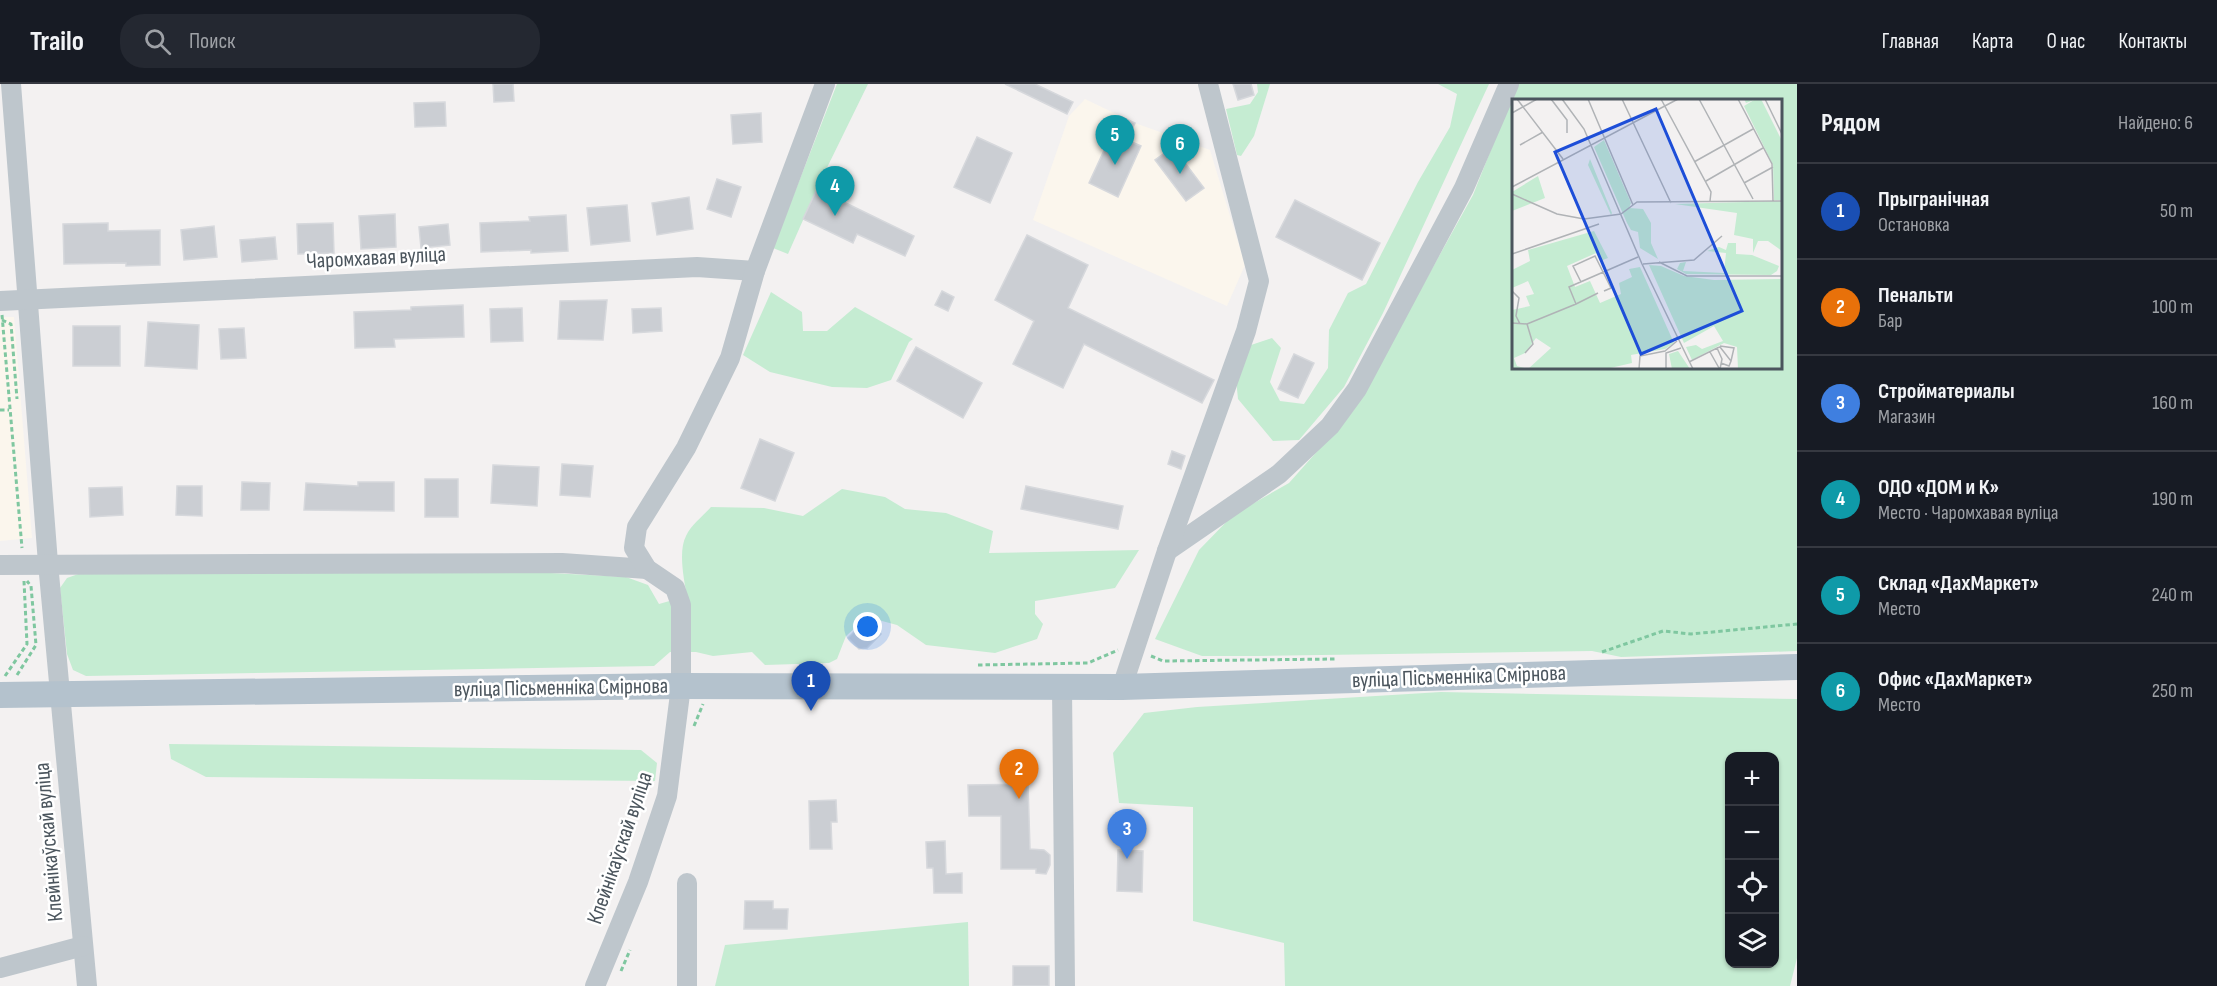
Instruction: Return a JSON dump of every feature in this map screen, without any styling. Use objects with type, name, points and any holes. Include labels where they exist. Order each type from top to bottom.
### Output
[{"type":"main road","name":"вуліца Пісьменніка Смірнова","points":[[6,683],[60,694],[681,686],[1122,687],[1797,667]]},
{"type":"street","name":"Клейнікаўскай вуліца","points":[[11,84],[48,563],[87,986]]},
{"type":"street","points":[[647,569],[634,548],[637,527],[686,448],[730,358],[755,271],[825,84]]},
{"type":"street","points":[[1122,687],[1167,551],[1246,331],[1259,281],[1208,84]]},
{"type":"street","points":[[1167,551],[1279,474],[1330,426],[1357,389],[1464,188],[1509,84]]},
{"type":"street","name":"Чаромхавая вуліца","points":[[1,307],[27,299],[697,267],[755,271]]},
{"type":"street","points":[[0,565],[562,562],[647,569]]},
{"type":"street","name":"Клейнікаўскай вуліца","points":[[597,985],[638,882],[667,795],[681,686],[681,605],[675,588],[647,569]]},
{"type":"street","points":[[1062,687],[1065,986]]},
{"type":"street","points":[[687,883],[687,986]]},
{"type":"street","points":[[0,968],[83,946]]},
{"type":"path","points":[[1,307],[23,564],[27,644],[6,683]]},
{"type":"path","points":[[1,307],[11,324],[17,407]]},
{"type":"path","points":[[0,410],[9,410]]},
{"type":"path","points":[[6,683],[36,645],[31,586],[23,564],[28,542]]},
{"type":"path","points":[[1599,653],[1663,631],[1691,634],[1797,624]]},
{"type":"path","points":[[969,665],[1088,663],[1116,650],[1134,649],[1163,661],[1340,659]]},
{"type":"shaded area","points":[[1085,99],[1135,123],[1210,150],[1245,265],[1227,306],[1033,220],[1069,116]]},
{"type":"shaded area","points":[[0,317],[14,317],[32,538],[0,541]]},
{"type":"green space","points":[[837,84],[868,84],[788,254],[773,248]]},
{"type":"green space","points":[[1257,84],[1270,84],[1254,136],[1241,156],[1237,155],[1226,109],[1250,104],[1258,92]]},
{"type":"green space","points":[[1438,84],[1489,84],[1383,313],[1344,387],[1299,440],[1273,441],[1238,399],[1236,379],[1251,345],[1272,338],[1281,348],[1270,382],[1280,401],[1304,404],[1328,368],[1329,330],[1348,293],[1366,284],[1418,182],[1450,127],[1457,94]]},
{"type":"green space","points":[[1517,84],[1797,84],[1797,651],[1621,657],[1592,651],[1202,656],[1155,639],[1199,550],[1233,515],[1289,483],[1353,411],[1473,195]]},
{"type":"green space","points":[[771,292],[802,312],[803,331],[827,331],[855,307],[913,339],[909,342],[891,380],[867,388],[832,387],[770,372],[743,355]]},
{"type":"green space","points":[[842,489],[885,497],[905,509],[946,513],[993,531],[989,553],[1139,550],[1115,588],[1035,601],[1035,614],[1043,624],[1037,639],[995,653],[926,645],[897,625],[867,617],[846,636],[837,659],[829,663],[765,665],[752,652],[713,656],[696,652],[670,652],[654,666],[86,676],[73,670],[67,654],[60,588],[67,578],[84,572],[532,572],[626,577],[648,585],[659,604],[687,596],[682,549],[691,528],[711,507],[764,508],[803,516]]},
{"type":"green space","points":[[1441,692],[1797,699],[1797,958],[1790,986],[1285,986],[1284,943],[1193,921],[1193,807],[1119,803],[1113,753],[1144,713],[1197,707]]},
{"type":"green space","points":[[169,744],[641,750],[657,763],[655,781],[206,777],[171,759]]},
{"type":"green space","points":[[968,922],[969,986],[715,986],[725,945]]},
{"type":"building","points":[[493,84],[513,84],[514,101],[494,102]]},
{"type":"building","points":[[1005,84],[1035,84],[1073,102],[1067,114]]},
{"type":"building","points":[[1233,84],[1251,84],[1254,95],[1238,100]]},
{"type":"building","points":[[445,102],[446,126],[415,127],[414,103]]},
{"type":"building","points":[[761,113],[762,142],[733,144],[731,115]]},
{"type":"building","points":[[1120,116],[1135,123],[1127,140],[1141,146],[1118,197],[1089,183]]},
{"type":"building","points":[[977,137],[1012,153],[990,203],[954,187]]},
{"type":"building","points":[[1173,147],[1204,188],[1186,201],[1155,160]]},
{"type":"building","points":[[717,179],[741,187],[731,217],[707,209]]},
{"type":"building","points":[[817,189],[914,236],[905,256],[857,234],[853,243],[803,219]]},
{"type":"building","points":[[689,197],[693,229],[657,235],[652,203]]},
{"type":"building","points":[[1295,200],[1380,243],[1362,280],[1276,237]]},
{"type":"building","points":[[627,205],[630,241],[591,245],[587,208]]},
{"type":"building","points":[[395,214],[396,247],[361,249],[359,216]]},
{"type":"building","points":[[566,215],[568,251],[481,252],[480,223],[530,221],[529,217]]},
{"type":"building","points":[[108,223],[108,231],[160,230],[160,265],[64,264],[63,224]]},
{"type":"building","points":[[333,223],[334,253],[298,254],[297,224]]},
{"type":"building","points":[[448,224],[450,245],[421,248],[419,227]]},
{"type":"building","points":[[214,226],[217,257],[184,260],[181,230]]},
{"type":"building","points":[[1027,235],[1088,265],[1068,308],[1214,380],[1202,403],[1084,344],[1063,388],[1013,364],[1034,321],[995,300]]},
{"type":"building","points":[[275,237],[277,259],[242,262],[240,240]]},
{"type":"building","points":[[942,291],[954,297],[948,311],[935,305]]},
{"type":"building","points":[[607,300],[603,340],[558,339],[560,301]]},
{"type":"building","points":[[463,305],[464,337],[394,339],[395,347],[355,348],[354,312]]},
{"type":"building","points":[[522,308],[523,341],[491,342],[490,309]]},
{"type":"building","points":[[661,308],[662,331],[633,333],[632,309]]},
{"type":"building","points":[[148,322],[199,325],[197,369],[145,366]]},
{"type":"building","points":[[73,326],[120,326],[120,366],[73,366]]},
{"type":"building","points":[[244,328],[246,358],[221,359],[219,329]]},
{"type":"building","points":[[916,347],[982,383],[963,418],[897,381]]},
{"type":"building","points":[[1294,354],[1314,363],[1298,398],[1278,389]]},
{"type":"building","points":[[760,439],[794,453],[775,501],[741,488]]},
{"type":"building","points":[[1172,451],[1185,456],[1181,469],[1168,464]]},
{"type":"building","points":[[562,464],[593,466],[590,497],[560,495]]},
{"type":"building","points":[[493,465],[539,467],[537,506],[491,503]]},
{"type":"building","points":[[425,479],[458,479],[458,517],[425,517]]},
{"type":"building","points":[[242,482],[270,483],[269,510],[241,510]]},
{"type":"building","points":[[358,482],[394,482],[394,511],[304,510],[306,483],[358,486]]},
{"type":"building","points":[[177,486],[202,486],[202,516],[176,515]]},
{"type":"building","points":[[1026,486],[1123,506],[1118,529],[1021,509]]},
{"type":"building","points":[[122,487],[123,515],[90,517],[89,488]]},
{"type":"building","points":[[867,619],[881,634],[867,648],[859,649],[848,638]]},
{"type":"building","points":[[1028,784],[1030,849],[1044,850],[1050,855],[1050,865],[1046,874],[1036,873],[1036,869],[1001,869],[1001,816],[969,816],[968,785]]},
{"type":"building","points":[[836,800],[837,822],[831,822],[832,849],[810,849],[809,801]]},
{"type":"building","points":[[945,841],[946,874],[962,873],[962,893],[934,893],[933,868],[927,868],[926,842]]},
{"type":"building","points":[[1118,850],[1143,851],[1142,892],[1117,891]]},
{"type":"building","points":[[745,901],[773,901],[773,909],[788,909],[787,929],[744,929]]},
{"type":"building","points":[[1013,966],[1049,966],[1049,986],[1013,986]]},
{"type":"place","name":"Склад «ДахМаркет»","points":[[1115,165]]},
{"type":"place","name":"Офис «ДахМаркет»","points":[[1180,174]]},
{"type":"place","name":"ОДО «ДОМ и К»","points":[[835,216]]},
{"type":"place","name":"Прыгранічная","points":[[811,711]]},
{"type":"place","name":"Пенальти","points":[[1019,799]]},
{"type":"place","name":"Стройматериалы","points":[[1127,859]]}]
